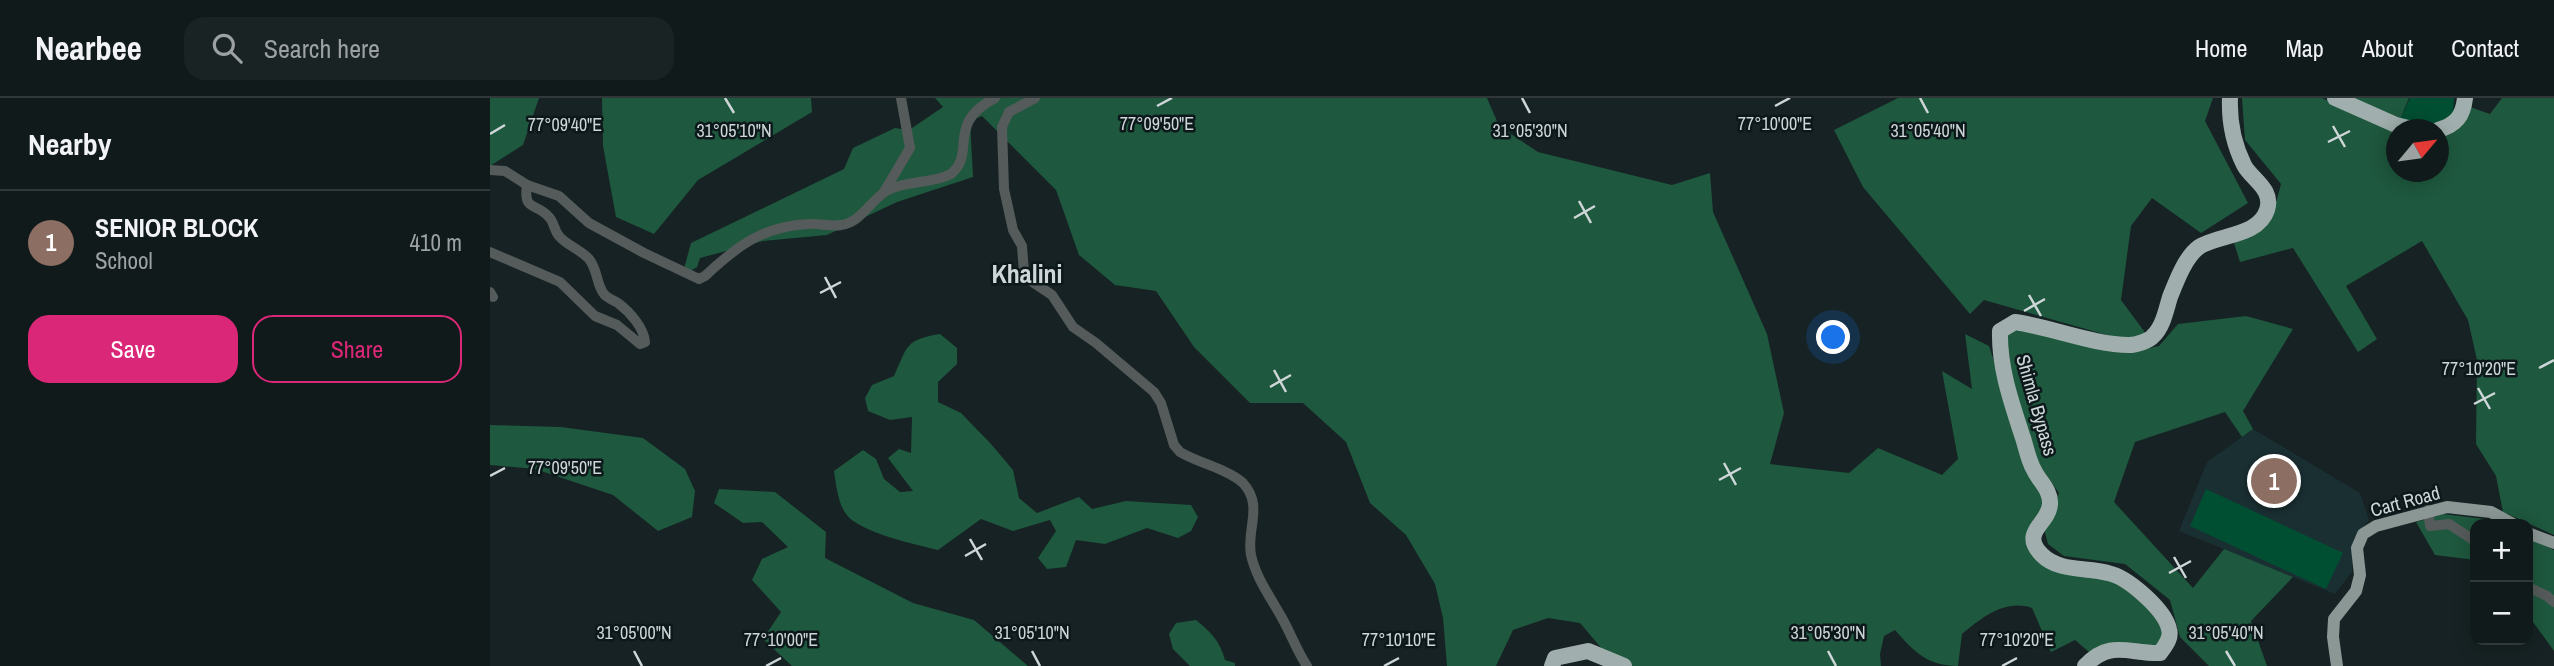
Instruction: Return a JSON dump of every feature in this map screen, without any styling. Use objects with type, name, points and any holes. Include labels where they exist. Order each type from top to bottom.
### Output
[{"type":"highway","name":"Shimla Bypass","points":[[2085,666],[2094,656],[2108,650],[2160,653],[2168,643],[2170,631],[2165,618],[2126,580],[2109,573],[2058,565],[2043,555],[2034,542],[2034,531],[2042,523],[2050,505],[2047,489],[2034,470],[2008,390],[1999,349],[2000,331],[2015,322],[2132,346],[2152,339],[2180,275],[2198,248],[2246,231],[2259,221],[2267,210],[2267,195],[2260,182],[2245,167],[2231,133],[2230,98]]},
{"type":"highway","points":[[2335,98],[2386,121]]},
{"type":"highway","points":[[2449,125],[2457,122],[2462,115],[2465,98]]},
{"type":"highway","points":[[1552,666],[1555,658],[1588,651],[1624,666]]},
{"type":"main road","name":"Cart Road","points":[[2337,666],[2333,637],[2334,619],[2356,591],[2360,575],[2357,548],[2363,534],[2376,526],[2447,507],[2491,512],[2504,519]]},
{"type":"main road","points":[[2533,535],[2554,543]]},
{"type":"street","points":[[490,170],[505,171],[527,185],[559,196],[589,223],[699,279],[744,242],[781,227],[812,223],[842,225],[859,217],[882,194],[910,148],[901,98]]},
{"type":"street","points":[[882,194],[897,187],[946,176],[955,170],[961,155],[967,122],[973,113],[995,98]]},
{"type":"street","points":[[1035,98],[1009,112],[1002,127],[1004,189],[1013,230],[1022,246],[1024,273],[1028,279],[1052,295],[1073,327],[1154,392],[1161,403],[1174,445],[1180,452],[1236,478],[1247,488],[1254,504],[1254,524],[1250,539],[1253,563],[1307,666]]},
{"type":"street","points":[[490,251],[560,282],[595,316],[617,325],[640,344],[645,342],[633,318],[615,301],[604,295],[597,271],[590,261],[574,246],[561,239],[548,215],[529,204],[526,196],[527,185]]},
{"type":"street","points":[[2428,510],[2431,526],[2449,524],[2470,538]]},
{"type":"street","points":[[2533,589],[2554,602]]},
{"type":"shaded area","points":[[2253,429],[2360,493],[2369,520],[2354,538],[2352,572],[2335,594],[2179,531],[2207,462]]},
{"type":"green space","points":[[490,98],[539,98],[523,145],[490,166]]},
{"type":"green space","points":[[602,98],[811,98],[812,112],[698,180],[654,234],[616,217],[603,146]]},
{"type":"green space","points":[[935,98],[1487,98],[1499,126],[1538,152],[1672,185],[1710,173],[1713,212],[1767,334],[1784,413],[1770,464],[1849,473],[1878,448],[1942,475],[1958,459],[1942,371],[1972,389],[1965,334],[1989,346],[2030,471],[2047,505],[2039,521],[2041,557],[2109,576],[2148,605],[2167,633],[2158,650],[2089,652],[2075,640],[2051,652],[2032,608],[2013,606],[1995,611],[1962,634],[1958,666],[1938,663],[1922,656],[1895,630],[1884,636],[1880,654],[1881,666],[1627,666],[1603,650],[1580,623],[1548,618],[1513,630],[1496,666],[1447,666],[1443,618],[1435,584],[1406,535],[1370,503],[1346,442],[1303,403],[1250,403],[1194,347],[1156,291],[1115,285],[1079,255],[1056,190],[982,116],[970,121],[973,177],[897,202],[827,235],[763,241],[700,258],[697,267],[682,276],[691,243],[844,169],[853,148],[895,128],[909,130],[943,107]]},
{"type":"green space","points":[[1898,98],[2213,98],[2205,121],[2248,203],[2201,233],[2152,198],[2131,226],[2121,300],[2147,335],[2128,341],[1984,300],[1970,314],[1863,187],[1834,130]]},
{"type":"green space","points":[[2242,98],[2322,98],[2386,127],[2386,182],[2449,182],[2449,131],[2462,126],[2470,107],[2490,114],[2502,98],[2554,98],[2554,535],[2533,526],[2533,519],[2519,519],[2503,512],[2496,476],[2476,444],[2477,360],[2468,320],[2422,241],[2346,286],[2377,339],[2358,352],[2293,248],[2240,262],[2234,243],[2273,214],[2281,184],[2245,140]]},
{"type":"green space","points":[[2352,98],[2409,98],[2400,119]]},
{"type":"green space","points":[[2410,98],[2454,98],[2453,114],[2445,119],[2400,119]]},
{"type":"green space","points":[[2246,316],[2293,329],[2243,411],[2253,429],[2242,437],[2225,412],[2135,442],[2114,502],[2193,588],[2224,549],[2293,577],[2251,621],[2267,666],[2209,666],[2180,637],[2170,600],[2125,564],[2064,556],[2048,544],[2044,529],[2059,493],[2036,460],[2016,398],[2005,344],[2008,333],[2021,329],[2132,352],[2159,346],[2178,324]]},
{"type":"green space","points":[[940,334],[957,348],[957,364],[938,382],[938,402],[961,413],[991,444],[1013,470],[1019,498],[1037,513],[1079,497],[1092,509],[1126,501],[1191,505],[1198,517],[1191,531],[1178,538],[1147,528],[1105,544],[1076,540],[1066,567],[1047,569],[1038,558],[1056,531],[1050,520],[1013,531],[981,519],[938,550],[889,537],[853,521],[841,505],[834,471],[863,450],[876,459],[884,479],[900,492],[913,491],[888,458],[899,449],[911,453],[912,417],[890,420],[868,411],[865,398],[872,385],[894,376],[909,346],[920,339]]},
{"type":"green space","points":[[490,425],[561,427],[643,438],[685,469],[695,491],[692,517],[658,531],[613,495],[535,469],[490,465]]},
{"type":"green space","points":[[719,489],[775,492],[826,532],[825,558],[913,603],[974,620],[1028,666],[792,666],[763,639],[781,612],[752,580],[762,559],[788,547],[762,522],[743,523],[714,503]]},
{"type":"green space","points":[[2206,489],[2343,553],[2326,589],[2190,526]]},
{"type":"green space","points":[[2443,514],[2485,519],[2470,519],[2470,559],[2435,555],[2416,522]]},
{"type":"green space","points":[[2533,540],[2554,550],[2554,651],[2533,622]]},
{"type":"green space","points":[[1196,620],[1214,637],[1225,660],[1235,663],[1235,666],[1190,666],[1173,649],[1169,634],[1176,623]]},
{"type":"place","name":"SENIOR BLOCK","points":[[2274,481]]},
{"type":"district","name":"Khalini","points":[[1027,273]]}]
